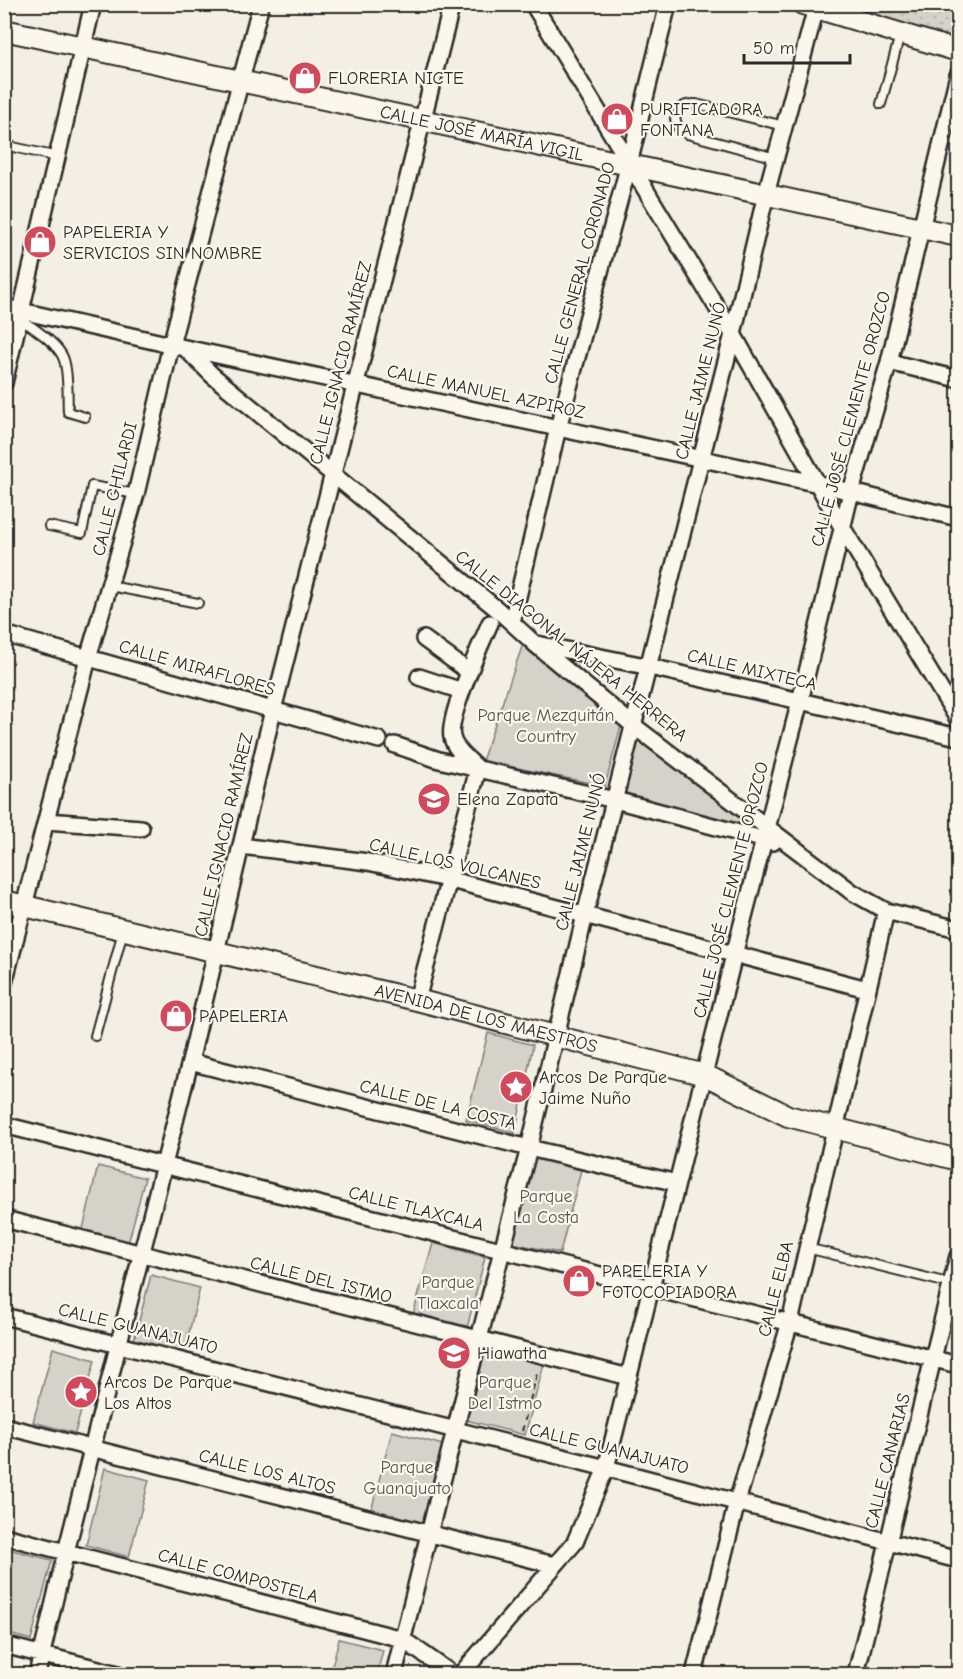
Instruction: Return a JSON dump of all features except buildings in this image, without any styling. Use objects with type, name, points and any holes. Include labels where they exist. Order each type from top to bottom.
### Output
[{"type":"street","points":[[4,383],[93,4]]},
{"type":"street","name":"CALLE GHILARDI","points":[[4,983],[88,658],[178,347],[240,81],[261,4]]},
{"type":"street","name":"CALLE IGNACIO RAMÍREZ","points":[[37,1674],[190,1062],[273,710],[452,4]]},
{"type":"street","points":[[532,4],[733,334],[842,527],[958,718]]},
{"type":"street","name":"CALLE GENERAL CORONADO","points":[[512,622],[558,428],[629,164],[668,4]]},
{"type":"street","points":[[812,6],[958,51]]},
{"type":"street","name":"CALLE JAIME NUNÓ","points":[[394,1674],[529,1148],[585,915],[650,667],[812,6]]},
{"type":"street","name":"CALLE JOSÉ MARÍA VIGIL","points":[[4,30],[958,236]]},
{"type":"street","name":"CALLE JOSÉ CLEMENTE OROZCO","points":[[461,1674],[575,1542],[606,1468],[842,527],[889,362],[958,75]]},
{"type":"street","name":"CALLE MANUEL AZPIROZ","points":[[4,307],[20,315],[355,384],[819,484],[958,518]]},
{"type":"street","name":"CALLE DIAGONAL NÁJERA HERRERA","points":[[178,347],[765,833],[793,848],[852,892],[886,910],[958,929]]},
{"type":"street","points":[[889,362],[958,379]]},
{"type":"street","points":[[478,769],[456,746],[451,736],[462,690],[490,623]]},
{"type":"street","name":"CALLE MIRAFLORES","points":[[4,634],[379,740]]},
{"type":"street","points":[[424,639],[469,672]]},
{"type":"street","name":"CALLE MIXTECA","points":[[536,644],[650,667],[958,737]]},
{"type":"street","points":[[418,676],[462,690]]},
{"type":"street","points":[[395,745],[439,760],[765,833]]},
{"type":"street","points":[[417,1000],[447,879],[478,769]]},
{"type":"street","points":[[46,821],[141,828]]},
{"type":"street","name":"CALLE LOS VOLCANES","points":[[241,846],[368,862],[447,879],[867,989]]},
{"type":"street","name":"AVENIDA DE LOS MAESTROS","points":[[4,901],[417,1000],[705,1075],[788,1116],[958,1160]]},
{"type":"street","name":"CALLE ELBA","points":[[694,1674],[737,1502],[790,1322],[886,910]]},
{"type":"street","name":"CALLE DE LA COSTA","points":[[190,1062],[529,1148],[678,1183]]},
{"type":"street","name":"CALLE TLAXCALA","points":[[4,1125],[958,1365]]},
{"type":"street","name":"CALLE DEL ISTMO","points":[[4,1219],[629,1377]]},
{"type":"street","name":"CALLE CANARIAS","points":[[856,1674],[958,1256]]},
{"type":"street","name":"CALLE GUANAJUATO","points":[[4,1316],[606,1468],[958,1560]]},
{"type":"street","name":"CALLE LOS ALTOS","points":[[4,1426],[554,1565]]},
{"type":"street","name":"CALLE COMPOSTELA","points":[[4,1536],[402,1639],[452,1674]]},
{"type":"street","points":[[4,1645],[118,1674]]},
{"type":"lane","points":[[881,104],[901,34]]},
{"type":"lane","points":[[776,158],[687,134],[679,129],[675,119],[678,109],[685,104],[696,104],[784,126]]},
{"type":"lane","points":[[4,146],[58,157]]},
{"type":"lane","points":[[20,315],[61,352],[65,361],[68,412],[85,417]]},
{"type":"lane","points":[[49,526],[82,533],[92,486],[136,494]]},
{"type":"lane","points":[[110,586],[198,603]]},
{"type":"lane","points":[[95,1036],[124,929]]},
{"type":"lane","points":[[807,1248],[952,1284]]},
{"type":"path","points":[[518,1446],[542,1356]]},
{"type":"green space","points":[[831,5],[958,5],[958,16],[951,41]]},
{"type":"green space","name":"Parque Mezquitán Country","points":[[523,644],[621,726],[605,786],[482,761]]},
{"type":"green space","name":"Parque Mezquitán Country","points":[[637,736],[762,827],[761,833],[623,792]]},
{"type":"green space","points":[[488,1033],[533,1045],[515,1133],[466,1120]]},
{"type":"green space","name":"Parque La Costa","points":[[532,1157],[581,1170],[560,1253],[512,1243]]},
{"type":"green space","points":[[98,1166],[145,1178],[128,1244],[82,1233]]},
{"type":"green space","name":"Parque Tlaxcala","points":[[433,1243],[485,1257],[467,1328],[413,1315]]},
{"type":"green space","points":[[151,1275],[200,1288],[184,1353],[134,1340]]},
{"type":"green space","points":[[53,1348],[95,1360],[75,1433],[33,1422]]},
{"type":"green space","name":"Parque Del Istmo","points":[[485,1350],[544,1364],[525,1435],[466,1420]]},
{"type":"green space","name":"Parque Guanajuato","points":[[392,1431],[443,1445],[422,1525],[371,1511]]},
{"type":"green space","points":[[105,1468],[149,1480],[129,1557],[86,1545]]},
{"type":"green space","points":[[4,1548],[52,1560],[31,1640],[5,1633]]},
{"type":"green space","points":[[339,1639],[383,1650],[377,1674],[330,1674]]},
{"type":"place","name":"FLORERIA NICTE","points":[[305,78]]},
{"type":"place","name":"PURIFICADORA FONTANA","points":[[617,119]]},
{"type":"place","name":"PAPELERIA Y SERVICIOS SIN NOMBRE","points":[[40,242]]},
{"type":"place","name":"Elena Zapata","points":[[434,799]]},
{"type":"place","name":"PAPELERIA","points":[[176,1016]]},
{"type":"place","name":"Arcos De Parque Jaime Nuño","points":[[516,1087]]},
{"type":"place","name":"PAPELERIA Y FOTOCOPIADORA","points":[[579,1281]]},
{"type":"place","name":"Hiawatha","points":[[454,1353]]},
{"type":"place","name":"Arcos De Parque Los Altos","points":[[81,1392]]}]
